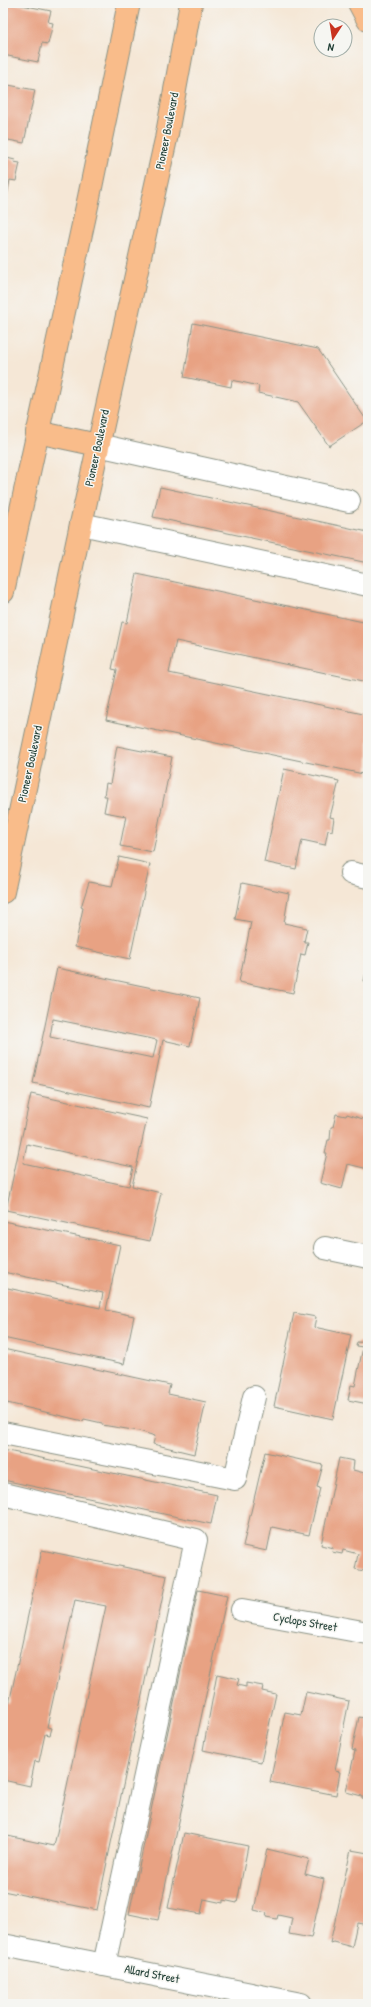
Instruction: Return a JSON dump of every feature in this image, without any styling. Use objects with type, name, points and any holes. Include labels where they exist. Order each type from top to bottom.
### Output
[{"type":"main road","points":[[3,592],[89,197],[129,3]]},
{"type":"main road","name":"Pioneer Boulevard","points":[[3,892],[98,445],[166,139],[191,3]]},
{"type":"main road","points":[[360,3],[368,20]]},
{"type":"main road","points":[[37,432],[98,445]]},
{"type":"street","points":[[98,445],[348,501]]},
{"type":"street","points":[[81,524],[368,585]]},
{"type":"street","points":[[325,1248],[368,1257]]},
{"type":"street","points":[[3,1433],[235,1479],[254,1397]]},
{"type":"street","points":[[3,1494],[196,1540],[104,1965]]},
{"type":"street","name":"Cyclops Street","points":[[242,1610],[368,1633]]},
{"type":"street","name":"Allard Street","points":[[3,1945],[273,2001],[301,2004]]},
{"type":"building","points":[[3,3],[12,3],[51,11],[48,22],[53,23],[48,44],[42,43],[38,62],[3,55],[5,25],[3,24]]},
{"type":"building","points":[[3,84],[35,90],[24,143],[3,139]]},
{"type":"building","points":[[3,157],[20,163],[16,181],[10,180],[4,212]]},
{"type":"building","points":[[3,240],[6,245],[4,258],[3,258]]},
{"type":"building","points":[[193,323],[318,349],[367,421],[329,446],[298,402],[258,393],[259,386],[232,380],[231,387],[184,377]]},
{"type":"building","points":[[160,487],[368,532],[368,563],[153,517]]},
{"type":"building","points":[[137,574],[368,623],[368,682],[176,641],[169,673],[368,715],[368,775],[106,720],[117,670],[112,669],[122,622],[127,623]]},
{"type":"building","points":[[117,746],[172,757],[153,852],[120,846],[126,816],[104,812],[107,796],[104,796],[106,783],[110,784]]},
{"type":"building","points":[[284,769],[339,781],[330,817],[334,818],[332,831],[328,830],[325,845],[302,840],[296,869],[264,862]]},
{"type":"building","points":[[119,857],[150,864],[130,959],[75,947],[83,908],[81,907],[89,882],[112,886]]},
{"type":"building","points":[[242,883],[289,893],[284,923],[307,928],[304,942],[308,942],[305,955],[301,954],[293,993],[239,982],[251,922],[235,919]]},
{"type":"building","points":[[368,967],[368,982],[364,981]]},
{"type":"building","points":[[57,968],[200,998],[190,1046],[163,1040],[149,1108],[33,1083]],"holes":[[[53,1019],[157,1040],[153,1058],[50,1037]]]},
{"type":"building","points":[[31,1094],[147,1119],[132,1186],[161,1193],[150,1241],[6,1210]],"holes":[[[27,1144],[133,1167],[129,1186],[23,1163]]]},
{"type":"building","points":[[368,1097],[368,1169],[348,1164],[342,1189],[320,1183],[327,1153],[325,1153],[328,1140],[330,1140],[331,1127],[333,1127],[336,1114],[346,1116],[347,1114],[363,1119]]},
{"type":"building","points":[[3,1221],[120,1245],[106,1310],[134,1316],[124,1364],[3,1338],[3,1287],[100,1308],[103,1293],[3,1272]]},
{"type":"building","points":[[294,1313],[316,1317],[314,1327],[351,1335],[333,1419],[274,1406]]},
{"type":"building","points":[[357,1342],[368,1343],[368,1404],[348,1400],[351,1385],[355,1386],[363,1347],[356,1346]]},
{"type":"building","points":[[3,1349],[170,1385],[168,1394],[206,1402],[194,1454],[153,1444],[155,1436],[139,1431],[102,1425],[102,1423],[84,1419],[83,1421],[7,1403],[7,1405],[3,1404]]},
{"type":"building","points":[[3,1450],[217,1495],[211,1524],[3,1480]]},
{"type":"building","points":[[265,1452],[323,1465],[317,1487],[320,1488],[309,1535],[272,1527],[267,1551],[243,1546]]},
{"type":"building","points":[[339,1458],[354,1461],[353,1470],[368,1474],[368,1572],[355,1569],[358,1554],[343,1550],[342,1554],[332,1552],[333,1548],[321,1545]]},
{"type":"building","points":[[42,1550],[167,1576],[97,1910],[3,1891],[3,1835],[54,1846],[106,1606],[75,1600],[47,1727],[52,1728],[50,1735],[45,1734],[39,1762],[35,1761],[30,1786],[3,1780],[3,1702],[9,1704]]},
{"type":"building","points":[[198,1590],[227,1596],[158,1920],[129,1914]]},
{"type":"building","points":[[217,1674],[239,1679],[237,1685],[246,1687],[246,1683],[263,1686],[262,1691],[276,1694],[261,1762],[203,1750]]},
{"type":"building","points":[[306,1692],[349,1701],[335,1771],[340,1772],[336,1795],[270,1782],[285,1712],[301,1715]]},
{"type":"building","points":[[359,1717],[368,1719],[368,1799],[346,1792],[355,1751],[352,1750]]},
{"type":"building","points":[[184,1833],[248,1846],[237,1903],[223,1900],[223,1903],[204,1899],[201,1914],[168,1908]]},
{"type":"building","points":[[267,1849],[309,1859],[305,1874],[324,1879],[311,1938],[289,1934],[292,1918],[278,1915],[277,1919],[266,1917],[267,1913],[254,1910]]},
{"type":"building","points":[[351,1850],[368,1853],[368,1925],[357,1923],[352,1947],[333,1942],[330,1943]]}]
